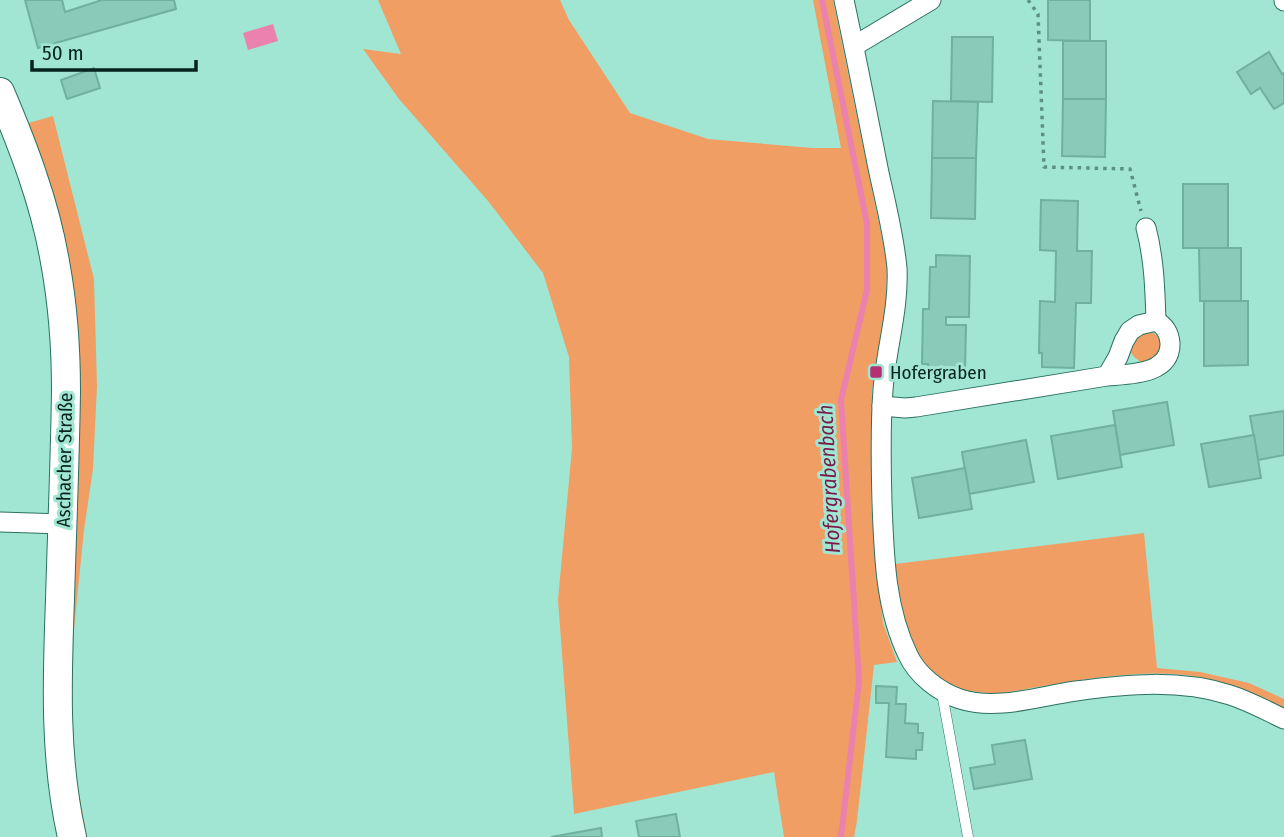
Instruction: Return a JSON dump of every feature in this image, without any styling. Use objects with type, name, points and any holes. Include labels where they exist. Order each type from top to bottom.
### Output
[{"type":"street","points":[[844,0],[897,266],[896,301],[883,388],[881,463],[888,587],[895,623],[909,657],[926,680],[942,691],[961,699],[984,703],[1015,702],[1075,691],[1157,684],[1192,687],[1231,695],[1284,719]]},
{"type":"street","points":[[854,46],[931,0]]},
{"type":"street","name":"Aschacher Straße","points":[[0,92],[20,139],[45,216],[57,272],[66,350],[57,727],[72,837]]},
{"type":"street","points":[[1146,228],[1155,288],[1156,321]]},
{"type":"street","points":[[882,406],[916,407],[1139,373],[1162,363],[1170,350],[1167,328],[1156,321],[1139,325],[1130,331],[1107,376]]},
{"type":"street","points":[[0,522],[63,524]]},
{"type":"lane","points":[[942,691],[968,837]]},
{"type":"path","points":[[1028,0],[1038,14],[1044,167],[1130,170],[1146,228]]},
{"type":"shaded area","points":[[378,0],[560,0],[569,20],[630,113],[708,139],[841,148],[813,0],[833,0],[887,262],[886,311],[872,390],[871,502],[883,623],[897,662],[874,665],[854,837],[784,837],[774,772],[574,814],[558,600],[572,448],[569,357],[543,273],[488,201],[399,99],[363,49],[401,54]]},
{"type":"shaded area","points":[[273,24],[278,41],[248,50],[243,33]]},
{"type":"shaded area","points":[[53,116],[94,279],[97,386],[93,469],[74,629],[72,705],[75,771],[87,837],[83,837],[69,745],[76,488],[25,124]]},
{"type":"shaded area","points":[[1148,331],[1158,336],[1164,345],[1159,360],[1141,362],[1133,356],[1131,348],[1135,336]]},
{"type":"shaded area","points":[[1144,533],[1157,668],[1200,672],[1249,683],[1284,699],[1284,708],[1225,684],[1179,675],[1100,677],[997,694],[968,691],[944,682],[918,659],[900,612],[895,564]]},
{"type":"building","points":[[25,0],[62,0],[65,12],[102,0],[174,0],[176,9],[38,48]]},
{"type":"building","points":[[1048,0],[1090,0],[1090,41],[1048,40]]},
{"type":"building","points":[[952,37],[993,37],[992,102],[951,101]]},
{"type":"building","points":[[1063,41],[1106,41],[1106,99],[1063,99]]},
{"type":"building","points":[[1269,52],[1282,74],[1284,73],[1284,103],[1274,109],[1260,88],[1251,94],[1237,72]]},
{"type":"building","points":[[94,68],[100,88],[67,99],[61,80]]},
{"type":"building","points":[[1063,99],[1106,99],[1105,157],[1062,156]]},
{"type":"building","points":[[933,101],[978,102],[976,158],[932,158]]},
{"type":"building","points":[[932,158],[976,158],[975,219],[931,218]]},
{"type":"building","points":[[1183,184],[1228,184],[1228,248],[1183,248]]},
{"type":"building","points":[[1041,200],[1078,201],[1077,251],[1092,251],[1091,303],[1076,303],[1074,368],[1042,367],[1042,353],[1039,353],[1040,301],[1055,302],[1056,251],[1040,250]]},
{"type":"building","points":[[1199,248],[1241,248],[1241,301],[1200,301]]},
{"type":"building","points":[[936,255],[970,256],[969,317],[946,317],[946,325],[966,325],[965,373],[928,372],[928,364],[922,364],[923,309],[929,309],[930,267],[936,267]]},
{"type":"building","points":[[1204,301],[1248,301],[1248,365],[1204,366]]},
{"type":"building","points":[[1167,402],[1174,445],[1120,455],[1113,411]]},
{"type":"building","points":[[1284,411],[1284,455],[1258,460],[1250,416]]},
{"type":"building","points":[[1115,425],[1122,467],[1058,479],[1051,436]]},
{"type":"building","points":[[1254,435],[1261,478],[1209,487],[1201,444]]},
{"type":"building","points":[[1026,440],[1034,482],[969,494],[962,452]]},
{"type":"building","points":[[965,468],[972,509],[919,518],[912,478]]},
{"type":"building","points":[[876,686],[897,687],[896,704],[906,704],[905,723],[918,724],[918,733],[923,733],[922,750],[916,750],[916,759],[886,757],[889,703],[876,703]]},
{"type":"building","points":[[1025,740],[1032,779],[974,789],[970,768],[995,764],[992,745]]},
{"type":"building","points":[[676,814],[680,837],[639,837],[636,821]]},
{"type":"building","points":[[601,828],[602,837],[551,837]]},
{"type":"waterway","name":"Hofergrabenbach","points":[[822,0],[867,224],[867,290],[841,400],[859,681],[841,837]]},
{"type":"place","name":"Hofergraben","points":[[876,372]]}]
